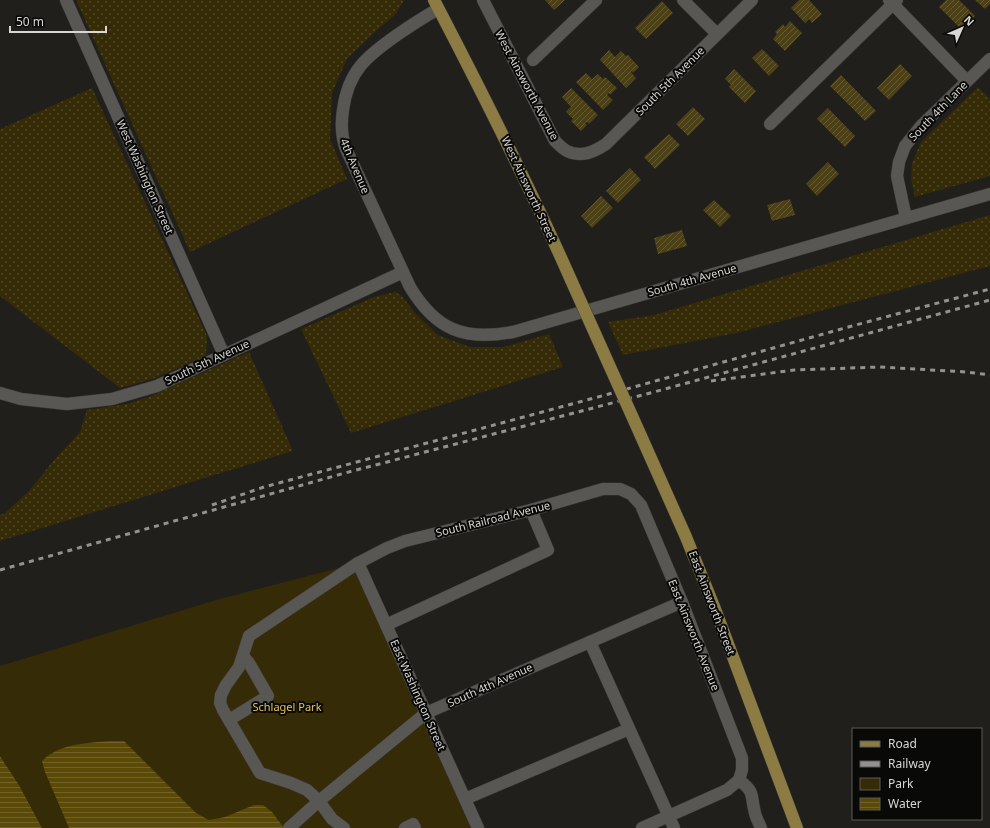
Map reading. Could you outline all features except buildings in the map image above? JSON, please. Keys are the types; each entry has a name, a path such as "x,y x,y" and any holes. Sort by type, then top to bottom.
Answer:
{"main road":[{"name":"West Ainsworth Street","path":"436,4 524,177 616,382"},
{"name":"East Ainsworth Street","path":"616,382 686,537 712,601 797,828"}],"street":[{"name":"West Washington Street","path":"66,0 224,355"},
{"name":"West Ainsworth Avenue","path":"483,0 555,141 567,151 584,155"},
{"path":"533,60 596,0"},
{"path":"683,0 717,34"},
{"name":"South 5th Avenue","path":"584,155 595,151 606,144 752,0"},
{"path":"770,124 892,1 967,81"},
{"name":"4th Avenue","path":"410,287 346,149 342,135 343,104 355,72 362,64 377,49 415,23 436,4"},
{"name":"South 4th Lane","path":"906,218 897,169 905,146 917,131 990,58"},
{"name":"South 4th Avenue","path":"410,287 427,312 440,322 455,330 471,335 498,335 513,332 990,194"},
{"name":"South 5th Avenue","path":"0,393 21,399 67,404 112,399 157,386 403,272"},
{"name":"South Railroad Avenue","path":"344,828 332,819 319,802 307,790 292,783 260,773 220,703 221,695 226,685 239,667 249,636 358,563 404,541 531,510 603,489 620,489 631,494"},
{"name":"East Ainsworth Avenue","path":"631,494 641,505 682,602 742,758 742,770 739,780"},
{"path":"386,625 548,550 531,510"},
{"name":"East Washington Street","path":"358,563 478,828"},
{"name":"South 4th Avenue","path":"289,828 426,713 682,602"},
{"path":"590,642 674,828"},
{"path":"229,720 268,696 249,663 242,656"},
{"path":"465,799 629,729"},
{"path":"642,828 727,790 739,780 749,787 752,794 755,813 761,828"},
{"path":"405,828 413,824 415,828"}],"green space":[{"path":"76,0 403,0 403,2 395,15 347,59 332,93 330,139 347,179 190,252"},
{"path":"978,87 990,99 990,176 915,197 911,180 912,163 921,142"},
{"path":"92,88 207,336 206,356 152,379 120,388 0,296 0,129"},
{"path":"990,215 990,266 736,333 623,355 608,322 654,315"},
{"path":"395,292 401,295 416,314 438,335 470,347 504,347 549,334 563,367 351,433 301,329 374,297"},
{"path":"249,352 293,451 0,541 0,515 5,513 29,491 55,459 80,432 87,410 127,404 151,396"},
{"name":"Schlagel Park","path":"358,563 478,828 42,828 19,785 0,756 0,666 216,600"}],"water":[{"path":"124,741 196,813 209,820 225,817 254,805 263,805 272,812 284,828 69,828 45,772 42,761 49,755 66,747 84,743"},
{"path":"0,756 19,785 42,828 0,828"}],"railway":[{"path":"212,505 264,487 990,289"},
{"path":"0,570 345,473 654,392 990,300"},
{"path":"711,381 794,370 880,367 967,372 990,375"}]}
